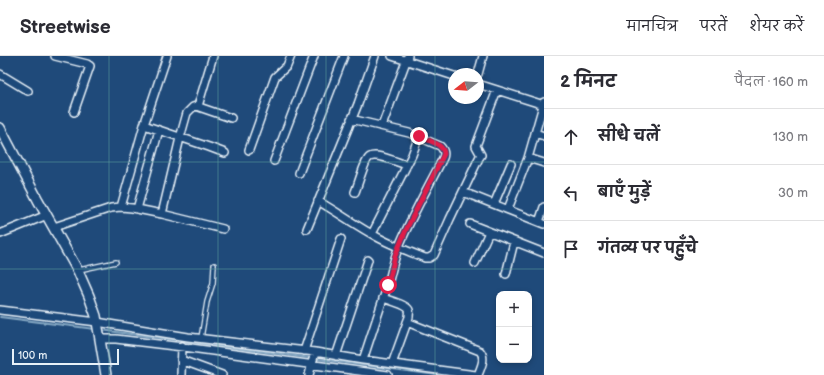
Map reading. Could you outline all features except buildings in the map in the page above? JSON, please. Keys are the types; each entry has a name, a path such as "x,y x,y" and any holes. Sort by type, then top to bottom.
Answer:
{"street":[{"path":"55,56 90,66 74,112"},
{"path":"121,207 144,125 167,56"},
{"path":"198,106 213,56"},
{"path":"248,150 275,77 287,66 291,56"},
{"path":"274,161 314,56"},
{"path":"299,173 344,56"},
{"path":"307,228 375,56"},
{"path":"392,56 408,59 448,74"},
{"path":"480,68 484,56"},
{"path":"382,126 408,59"},
{"path":"0,74 28,90"},
{"path":"484,86 544,104 528,158 508,209"},
{"path":"318,201 372,234 398,247 425,258 429,258 434,255 481,155 476,146 497,90"},
{"path":"162,214 187,113 193,107 198,106 231,118"},
{"path":"351,119 419,136 440,146 444,152 398,247 363,360"},
{"path":"144,125 225,153"},
{"path":"0,128 78,271 89,296 96,316 106,375"},
{"path":"137,209 159,130"},
{"path":"535,133 544,136"},
{"path":"372,234 412,155 419,136"},
{"path":"355,192 367,161 371,156 381,157 407,165"},
{"path":"528,158 544,163"},
{"path":"494,204 510,164"},
{"path":"463,192 541,223 544,206"},
{"path":"54,227 111,208 121,207 162,214 223,229"},
{"path":"0,234 47,215"},
{"path":"470,224 544,253"},
{"path":"475,263 489,232"},
{"path":"304,351 341,239"},
{"path":"506,274 514,242"},
{"path":"336,356 368,260"},
{"path":"383,298 403,305 410,311 392,364"},
{"path":"0,310 98,332 201,338 304,351 313,358 336,356 456,374 477,375 483,359 480,351 407,322"},
{"path":"98,332 105,339 313,358 388,375"},
{"path":"181,375 182,346"},
{"path":"309,375 313,358"},
{"path":"181,360 222,375"}],"lane":[{"path":"78,271 116,262"},
{"path":"201,338 207,302 213,284 214,265"}],"waterway":[{"path":"0,317 95,329"},
{"path":"101,330 437,375"}],"route":[{"path":"388,285 395,256 406,230 444,154 443,149 440,146 419,136"}]}
